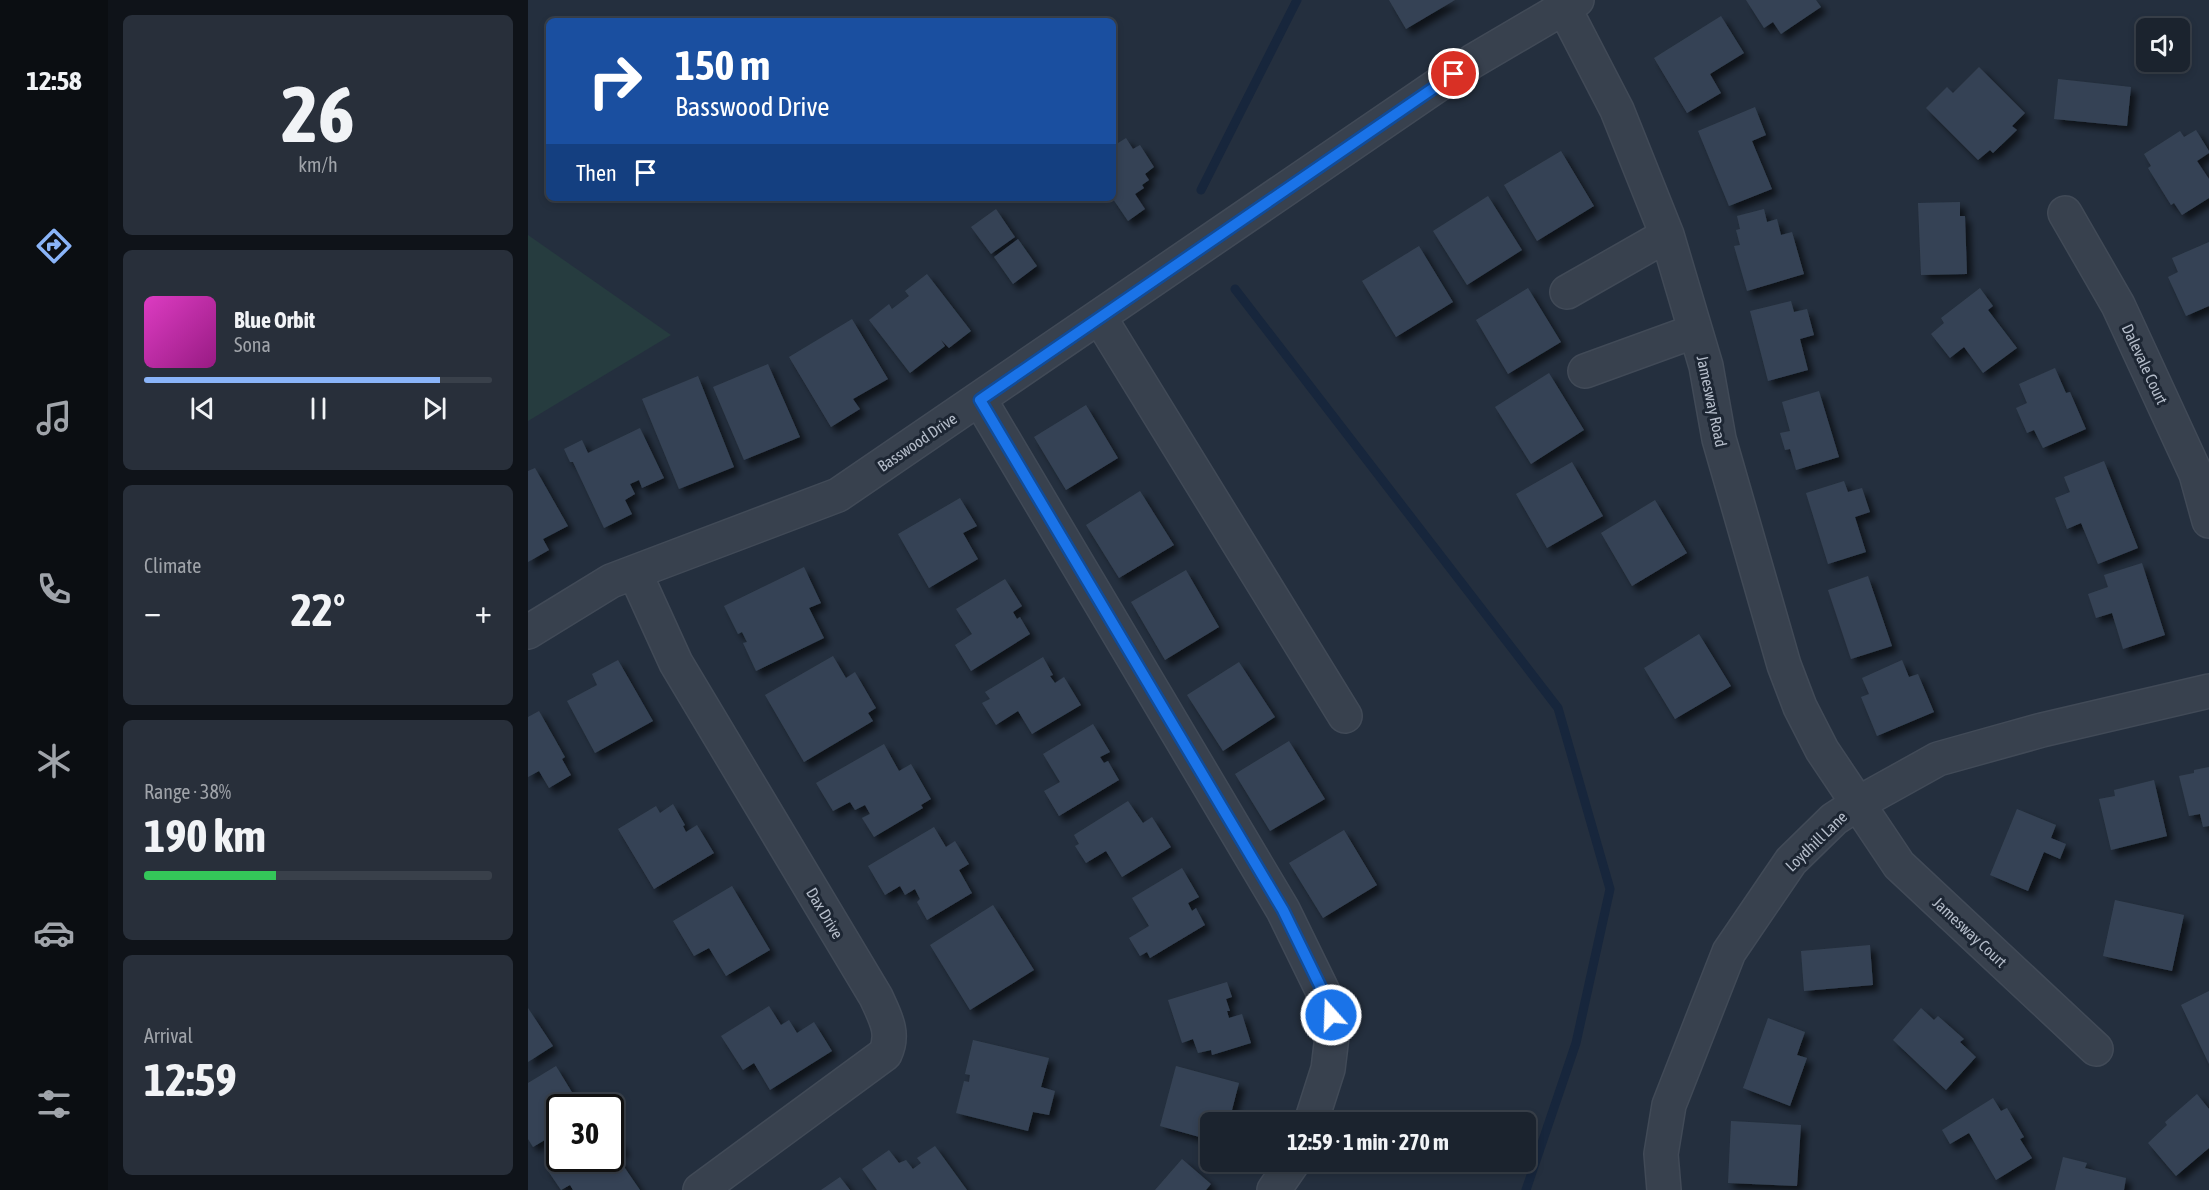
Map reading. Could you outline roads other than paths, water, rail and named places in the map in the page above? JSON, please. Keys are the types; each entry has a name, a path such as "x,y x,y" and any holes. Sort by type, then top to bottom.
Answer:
{"street":[{"name":"Jamesway Road","path":"1567,2 1617,111 1666,235 1706,366 1719,439 1784,665 1800,707 1822,750 1857,804"},
{"name":"Basswood Drive","path":"528,632 611,581 838,495 1473,61 1567,2"},
{"name":"Dalevale Court","path":"2065,213 2118,305 2196,474 2209,521"},
{"path":"1567,292 1666,235"},
{"path":"1100,318 1345,716"},
{"path":"1585,371 1695,331"},
{"path":"980,400 1283,910 1328,1002 1334,1028 1329,1059 1314,1112"},
{"name":"Dax Drive","path":"635,573 676,663 876,997 890,1027 891,1043 885,1054 700,1190"},
{"name":"Loydhill Lane","path":"1664,1190 1661,1154 1669,1105 1729,952 1791,861 1834,819 1938,759 2042,730 2209,691"},
{"name":"Jamesway Court","path":"1857,804 1899,865 2096,1049"},
{"path":"1274,1190 1286,1172"}],"waterway":[{"path":"1201,190 1297,0"},
{"path":"1235,289 1558,708 1610,889 1576,1043 1526,1190"}]}
